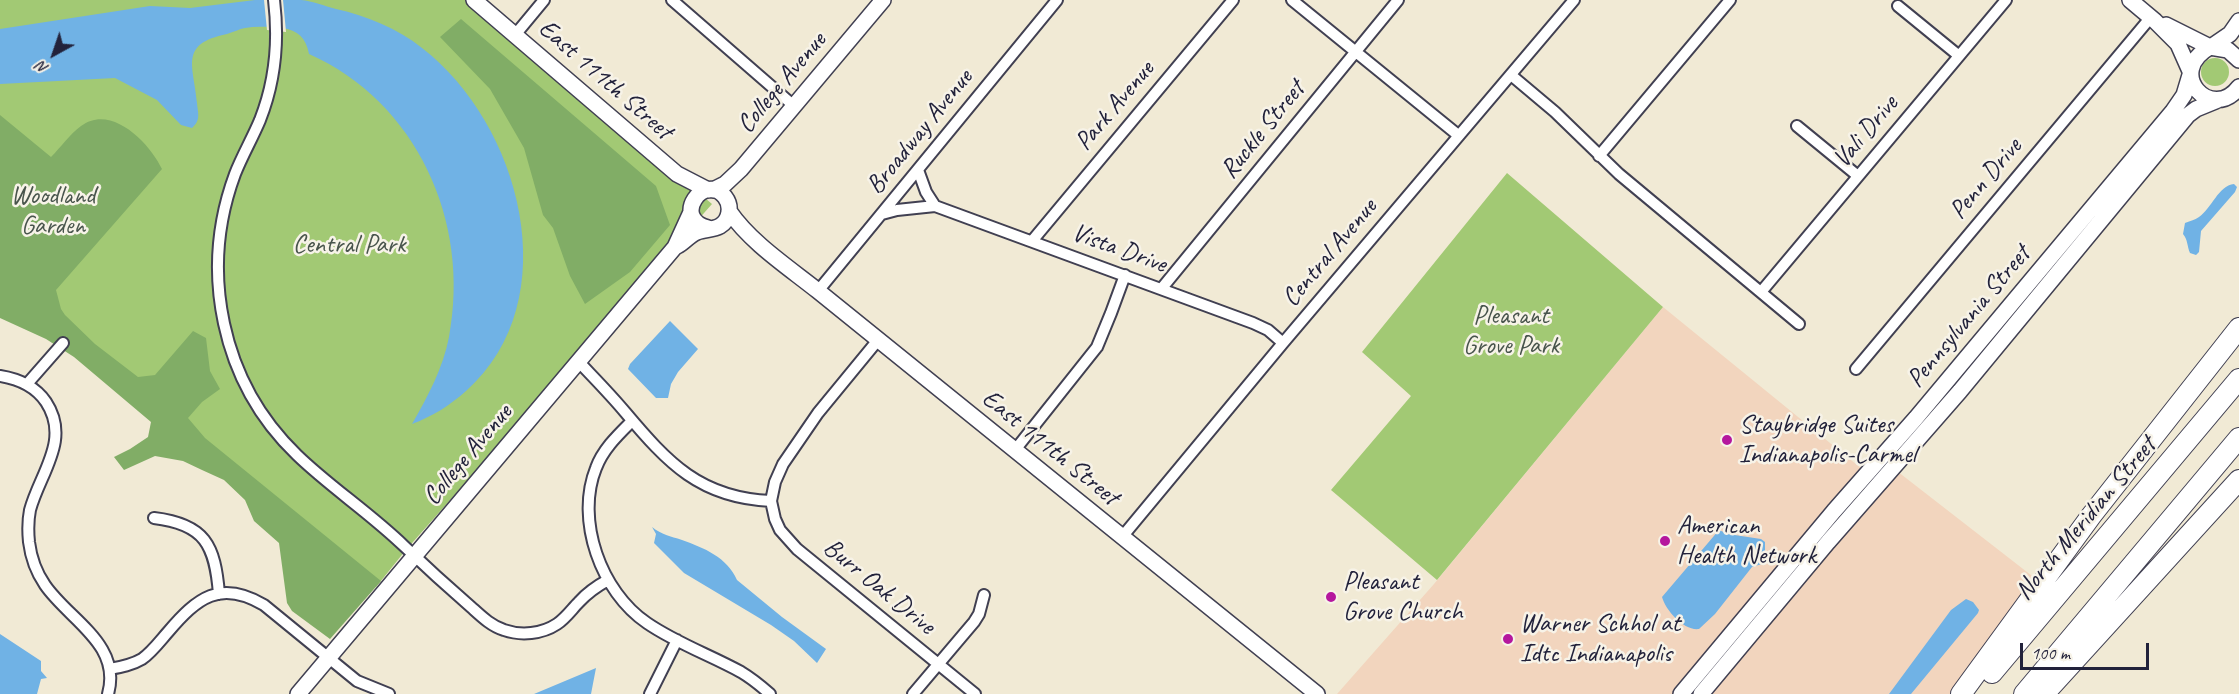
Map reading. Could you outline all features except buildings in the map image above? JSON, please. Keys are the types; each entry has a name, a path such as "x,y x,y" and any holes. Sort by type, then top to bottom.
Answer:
{"highway":[{"path":"1961,694 2091,516 2239,328"},
{"name":"North Meridian Street","path":"1975,694 2239,379"},
{"path":"2024,694 2239,438"},
{"path":"2044,694 2239,480"}],"main road":[{"name":"East 111th Street","path":"474,0 677,174 711,190"},
{"name":"College Avenue","path":"711,190 725,183 741,169 884,0"},
{"path":"2130,0 2178,44 2194,87 2200,94 2209,99 2239,105"},
{"path":"2153,19 2211,47 2228,50 2239,60"},
{"path":"2211,47 2230,34 2239,21"},
{"name":"Pennsylvania Street","path":"1681,694 1834,511 1935,396 2173,111 2184,96 2196,58 2211,47"},
{"name":"Pennsylvania Street","path":"1701,694 1828,542 1960,391 2188,115 2196,109 2232,95 2239,87"},
{"name":"College Avenue","path":"729,208 733,188 741,169"},
{"name":"East 111th Street","path":"677,174 689,194 691,208"},
{"path":"711,190 723,195 729,208 725,222 711,228 697,223 691,208 697,195 711,190"},
{"name":"College Avenue","path":"675,247 691,208"},
{"name":"East 111th Street","path":"729,208 739,224 754,239 1317,694"},
{"name":"East 111th Street","path":"711,228 754,239"},
{"name":"College Avenue","path":"298,694 675,247 691,235 711,228"}],"street":[{"path":"274,0 275,55 265,106 234,178 221,228 218,258 218,290 226,335 235,362 251,396 283,440 303,461 402,543 433,575 489,622 504,630 520,633 542,631 556,625 593,588 608,580"},
{"path":"515,35 544,0"},
{"path":"672,0 794,106"},
{"name":"Broadway Avenue","path":"818,291 1058,0"},
{"name":"Park Avenue","path":"1032,241 1233,0"},
{"path":"1292,0 1458,135"},
{"name":"Ruckle Street","path":"1162,288 1398,0"},
{"name":"Central Avenue","path":"1122,537 1458,135 1574,0"},
{"path":"1599,156 1731,0"},
{"name":"Vali Drive","path":"1761,292 2006,0"},
{"path":"1898,6 1958,56"},
{"name":"Penn Drive","path":"1856,369 2153,19"},
{"path":"1511,75 1555,112 1599,156 1799,324"},
{"path":"1797,126 1858,176"},
{"path":"918,170 922,184 935,206"},
{"name":"Vista Drive","path":"882,214 935,206 1260,325 1283,343"},
{"path":"1015,450 1092,354 1108,321 1125,274"},
{"path":"578,361 666,459 690,478 717,491 747,499 771,501 775,482 783,464 837,388 878,340"},
{"path":"27,384 63,343"},
{"path":"0,376 27,384 50,409 56,430 53,456 30,512 29,542 34,564 52,594 103,649 110,669 108,694"},
{"path":"633,421 619,434 601,457 590,488 588,501 590,523 600,563 608,580 626,605 638,616 677,640 741,672 770,694"},
{"name":"Burr Oak Drive","path":"771,501 775,519 788,540 975,694"},
{"path":"154,518 181,522 204,540 214,556 219,594"},
{"path":"110,669 126,666 141,659 197,602 219,594 246,596 264,605 357,681 389,694"},
{"path":"913,694 974,622 979,614 984,595"},
{"path":"650,694 677,640"}],"shaded area":[{"path":"1663,307 1862,469 1875,454 2036,579 1952,694 1337,694 1434,584"}],"green space":[{"name":"Central Park","path":"0,0 471,0 712,204 405,551 376,587 0,270"},
{"path":"461,19 656,186 670,225 630,272 585,304 570,276 553,228 543,215 524,148 490,89 440,37"},
{"path":"2215,58 2225,62 2229,72 2225,82 2215,86 2205,82 2201,72 2205,62"},
{"name":"Woodland Garden","path":"0,115 51,157 81,126 93,120 105,119 128,129 139,138 156,159 162,169 56,290 61,309 95,344 138,377 155,375 193,331 206,338 210,371 220,389 202,402 188,418 205,438 381,581 330,639 292,611 287,603 279,543 254,521 245,500 224,480 183,461 155,456 124,470 114,457 148,437 151,422 74,357 46,339 0,318"},
{"name":"Pleasant Grove Park","path":"1507,173 1663,307 1437,580 1331,490 1411,396 1362,352"}],"water":[{"path":"255,0 314,2 370,19 412,41 456,81 485,120 506,165 519,214 523,262 516,310 498,353 466,391 427,418 412,424 439,371 449,337 454,294 452,251 443,210 428,170 407,134 380,102 347,75 309,54 306,43 297,33 272,27 243,28 201,44 195,50 192,58 198,117 192,128 181,125 157,100 115,78 0,84 0,29 150,6 190,8"},
{"path":"2234,184 2237,187 2235,192 2201,231 2199,252 2196,255 2190,253 2183,234 2185,223 2199,217 2219,193"},
{"path":"670,321 698,349 678,372 671,384 668,398 656,398 628,369"},
{"path":"652,527 663,534 706,550 721,559 737,580 826,649 817,663 794,641 771,625 684,573 654,543 656,534"},
{"path":"1719,530 1728,534 1761,539 1765,542 1765,563 1752,567 1715,614 1699,629 1693,629 1676,619 1662,597"},
{"path":"1966,599 1973,602 1979,610 1978,613 1911,694 1889,694 1951,610"},
{"path":"0,634 41,661 41,671 47,678 41,679 37,694 0,694"},
{"path":"596,668 591,694 534,694"}],"pier":[{"path":"264,0 283,0 286,32 267,30"}],"place":[{"name":"Staybridge Suites Indianapolis-Carmel","path":"1727,440"},
{"name":"American Health Network","path":"1665,541"},
{"name":"Pleasant Grove Church","path":"1331,597"},
{"name":"Warner Schhol at Idtc Indianapolis","path":"1508,639"}]}
